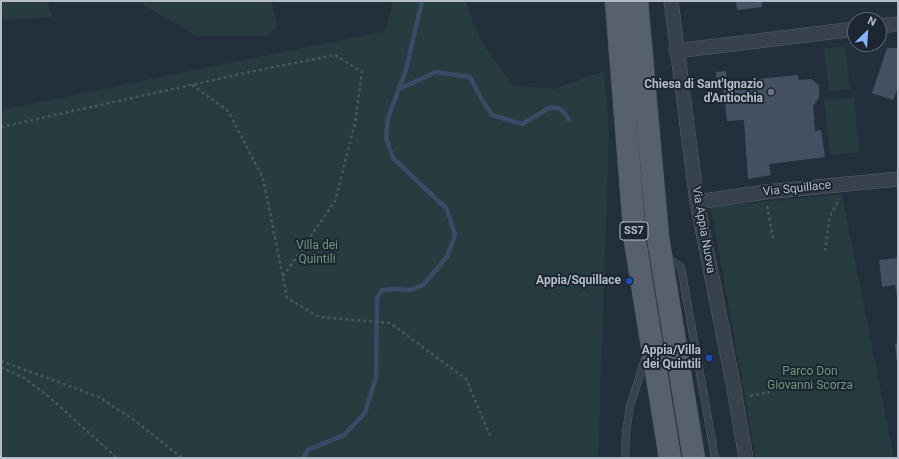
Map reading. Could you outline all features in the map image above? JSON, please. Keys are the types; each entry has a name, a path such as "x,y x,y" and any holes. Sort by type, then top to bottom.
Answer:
{"main road":[{"name":"SS7","path":"616,1 630,189 638,261 650,345 670,458"},
{"name":"SS7","path":"637,1 652,180 660,253 694,458"}],"street":[{"name":"Via Appia Nuova","path":"671,1 676,51 697,202 736,399 746,458"},
{"path":"887,25 898,24"},
{"path":"676,51 847,30"},
{"name":"Via Squillace","path":"697,202 765,192 898,179"}],"lane":[{"path":"660,253 681,267 715,458"},
{"path":"625,458 626,432 630,406 650,345"}],"path":[{"path":"1,127 335,55 362,72 355,123 335,201 282,278"},
{"path":"192,85 228,111 263,178 287,298 318,316 390,323 466,379 491,438"},
{"path":"826,251 830,216 839,198 857,183"},
{"path":"765,192 773,238"},
{"path":"1,361 99,397 134,420 182,458"},
{"path":"1,368 24,378 48,396 117,458"},
{"path":"736,399 770,392"}],"green space":[{"path":"1,1 47,1 52,17 1,20"},
{"path":"142,1 272,1 277,27 267,36 197,36 145,6"},
{"name":"Villa dei Quintili","path":"393,1 466,1 471,19 484,45 513,86 554,89 604,71 609,133 598,458 1,458 1,110 385,31"},
{"path":"845,47 850,89 829,91 824,48"},
{"path":"854,98 859,152 830,155 824,100"},
{"name":"Parco Don Giovanni Scorza","path":"842,194 894,458 756,458 711,207"}],"building":[{"path":"736,1 762,1 762,7 737,10"},
{"path":"887,48 898,48 898,87 893,100 872,93 886,52 887,52"},
{"path":"726,71 727,82 798,75 799,80 811,79 819,85 819,98 813,106 815,131 821,130 825,157 769,164 771,175 748,179 744,120 727,121 723,86 717,85 716,72"},
{"path":"898,258 897,296 895,285 882,287 879,260"},
{"path":"898,343 898,363 897,363 895,344"}],"waterway":[{"path":"303,458 308,450 344,435 365,413 376,377 377,298 382,290 410,290 423,285 447,257 455,235 447,209 393,158 386,138 388,118 406,70 422,1"},
{"path":"399,89 436,72 470,77 492,115 522,124 549,108 558,108 564,112 569,120"}],"place":[{"name":"Chiesa di Sant'Ignazio d'Antiochia","path":"771,92"},
{"name":"Appia/Squillace","path":"629,281"},
{"name":"Appia/Villa dei Quintili","path":"709,358"}]}
